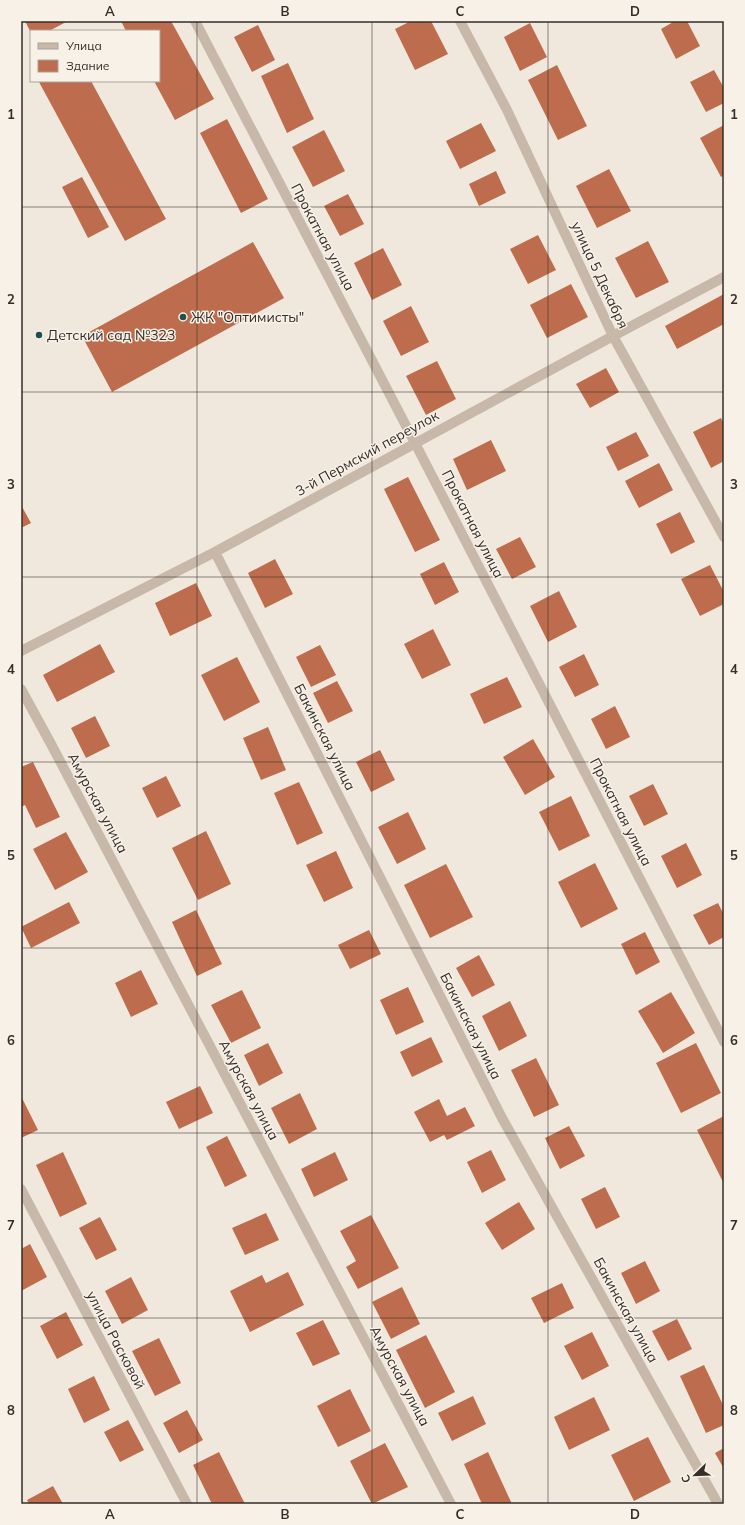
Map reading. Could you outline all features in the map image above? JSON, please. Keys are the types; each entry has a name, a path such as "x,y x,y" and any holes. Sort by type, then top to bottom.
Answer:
{"street":[{"name":"Прокатная улица","path":"194,21 415,443 724,1042"},
{"name":"улица 5 Декабря","path":"460,21 507,110 613,336 724,537"},
{"name":"3-й Пермский переулок","path":"21,651 215,552 724,277"},
{"name":"Бакинская улица","path":"215,552 502,1118 718,1504"},
{"name":"Амурская улица","path":"21,689 451,1504"},
{"name":"улица Расковой","path":"21,1189 187,1504"}],"building":[{"path":"25,21 68,21 51,30 30,31"},
{"path":"121,21 171,21 214,99 175,120 155,82 160,82 160,30 126,30"},
{"path":"411,21 431,21 448,54 415,70 395,29"},
{"path":"675,21 687,21 700,46 676,59 661,29"},
{"path":"530,23 547,57 520,71 504,37"},
{"path":"258,25 275,60 252,72 234,37"},
{"path":"288,63 314,119 287,133 261,76"},
{"path":"557,65 587,126 558,140 528,80"},
{"path":"714,70 724,88 724,103 706,112 690,82"},
{"path":"39,82 92,82 166,219 125,241"},
{"path":"227,119 268,199 241,213 200,133"},
{"path":"481,123 496,151 460,169 446,141"},
{"path":"724,125 724,175 721,177 700,138"},
{"path":"324,130 345,171 313,187 292,147"},
{"path":"609,169 631,211 597,228 576,186"},
{"path":"496,171 506,193 479,206 469,184"},
{"path":"82,177 109,227 88,238 62,187"},
{"path":"348,194 364,224 340,236 324,206"},
{"path":"538,235 556,270 528,284 510,249"},
{"path":"648,241 669,282 636,298 615,258"},
{"name":"ЖК \"Оптимисты\"","path":"253,242 284,298 112,392 82,336"},
{"path":"383,248 402,285 372,300 354,263"},
{"path":"571,284 588,317 547,338 530,305"},
{"path":"724,294 724,324 677,349 665,326"},
{"path":"411,306 429,342 401,356 383,321"},
{"path":"437,361 456,399 426,415 406,376"},
{"path":"606,368 619,392 590,408 576,384"},
{"path":"721,418 724,424 724,461 711,468 693,432"},
{"path":"636,432 649,456 618,471 606,447"},
{"path":"491,440 506,471 467,490 453,459"},
{"path":"659,463 673,490 639,508 625,481"},
{"path":"408,477 440,540 415,552 384,489"},
{"path":"21,505 31,523 21,528"},
{"path":"680,512 695,542 671,554 656,524"},
{"path":"520,537 536,567 512,579 496,549"},
{"path":"275,559 293,594 265,608 248,573"},
{"path":"444,562 459,592 435,605 420,574"},
{"path":"710,565 724,592 724,604 700,616 681,579"},
{"path":"196,583 212,616 170,636 155,603"},
{"path":"559,591 577,627 548,642 530,606"},
{"path":"433,629 451,665 422,679 404,644"},
{"path":"100,644 115,672 57,702 43,675"},
{"path":"320,645 336,675 311,687 296,657"},
{"path":"584,654 599,685 575,697 559,667"},
{"path":"237,657 260,702 224,721 201,675"},
{"path":"507,677 522,707 484,724 470,694"},
{"path":"337,681 353,711 328,723 313,693"},
{"path":"615,706 630,737 606,749 591,719"},
{"path":"95,716 110,746 86,758 71,728"},
{"path":"268,727 286,770 261,780 243,738"},
{"path":"533,739 555,777 525,795 503,757"},
{"path":"380,750 395,780 371,792 356,762"},
{"path":"33,762 60,817 36,828 25,805 21,807 21,767"},
{"path":"166,776 181,806 157,818 142,788"},
{"path":"299,782 323,833 297,845 274,793"},
{"path":"653,784 668,814 644,826 629,796"},
{"path":"571,796 590,836 559,851 539,812"},
{"path":"408,812 426,849 397,864 378,827"},
{"path":"206,831 231,884 198,900 172,848"},
{"path":"66,832 88,872 55,890 33,849"},
{"path":"686,843 702,875 677,888 661,856"},
{"path":"336,851 353,888 324,902 306,865"},
{"path":"595,863 618,909 581,928 558,882"},
{"path":"446,864 473,917 430,938 404,885"},
{"path":"69,902 80,923 31,948 21,927"},
{"path":"718,903 724,915 724,937 709,945 693,915"},
{"path":"196,910 222,964 197,976 172,922"},
{"path":"369,930 381,954 350,969 338,945"},
{"path":"645,932 660,962 636,975 621,944"},
{"path":"479,955 495,985 472,997 456,968"},
{"path":"141,970 158,1004 131,1017 115,983"},
{"path":"408,987 424,1022 396,1035 380,1000"},
{"path":"242,990 261,1028 231,1043 211,1005"},
{"path":"671,992 695,1033 663,1053 638,1011"},
{"path":"510,1001 527,1036 499,1051 482,1016"},
{"path":"431,1037 443,1062 412,1077 400,1052"},
{"path":"268,1043 283,1073 259,1086 244,1055"},
{"path":"696,1043 721,1093 681,1113 656,1063"},
{"path":"536,1058 559,1105 534,1117 511,1070"},
{"path":"200,1086 213,1113 179,1129 166,1102"},
{"path":"300,1093 317,1129 289,1144 271,1108"},
{"path":"21,1096 38,1130 21,1138"},
{"path":"439,1099 447,1116 465,1107 475,1126 447,1140 444,1135 430,1142 414,1112"},
{"path":"724,1116 724,1181 723,1182 697,1130"},
{"path":"569,1126 585,1156 560,1169 545,1138"},
{"path":"227,1136 247,1176 225,1187 206,1147"},
{"path":"491,1150 506,1180 482,1193 467,1162"},
{"path":"63,1152 87,1204 60,1217 36,1165"},
{"path":"335,1152 348,1180 314,1197 301,1169"},
{"path":"605,1187 620,1217 596,1229 581,1199"},
{"path":"519,1202 535,1229 502,1250 485,1223"},
{"path":"266,1213 279,1240 245,1255 232,1228"},
{"path":"371,1215 399,1268 358,1289 346,1267 356,1261 340,1231"},
{"path":"100,1217 117,1250 96,1260 79,1228"},
{"path":"30,1244 47,1277 21,1291 21,1249"},
{"path":"645,1261 660,1291 636,1304 621,1273"},
{"path":"288,1272 304,1305 250,1332 230,1291 262,1275 266,1283"},
{"path":"131,1277 148,1310 122,1324 105,1291"},
{"path":"562,1283 574,1308 544,1323 531,1298"},
{"path":"402,1287 420,1324 391,1339 372,1302"},
{"path":"66,1312 83,1345 57,1359 40,1326"},
{"path":"677,1319 692,1349 668,1361 652,1331"},
{"path":"323,1320 340,1354 313,1366 296,1333"},
{"path":"592,1332 609,1366 582,1380 564,1346"},
{"path":"426,1335 455,1392 425,1408 396,1350"},
{"path":"159,1338 181,1383 155,1396 132,1351"},
{"path":"704,1365 724,1407 724,1425 706,1433 680,1376"},
{"path":"94,1376 110,1410 84,1423 68,1389"},
{"path":"350,1389 371,1431 338,1447 317,1406"},
{"path":"473,1396 486,1424 452,1441 438,1413"},
{"path":"594,1397 610,1430 569,1450 554,1417"},
{"path":"187,1410 203,1440 179,1453 163,1423"},
{"path":"128,1420 144,1450 120,1462 104,1432"},
{"path":"648,1437 671,1482 634,1501 611,1455"},
{"path":"385,1443 408,1487 372,1504 350,1461"},
{"path":"724,1448 724,1469 715,1453"},
{"path":"219,1452 245,1504 212,1504 193,1465"},
{"path":"488,1452 512,1504 482,1504 464,1464"},
{"path":"53,1486 63,1504 29,1504 27,1500"}],"place":[{"name":"ЖК \"Оптимисты\"","path":"183,317"},
{"name":"Детский сад №323","path":"39,335"}]}
